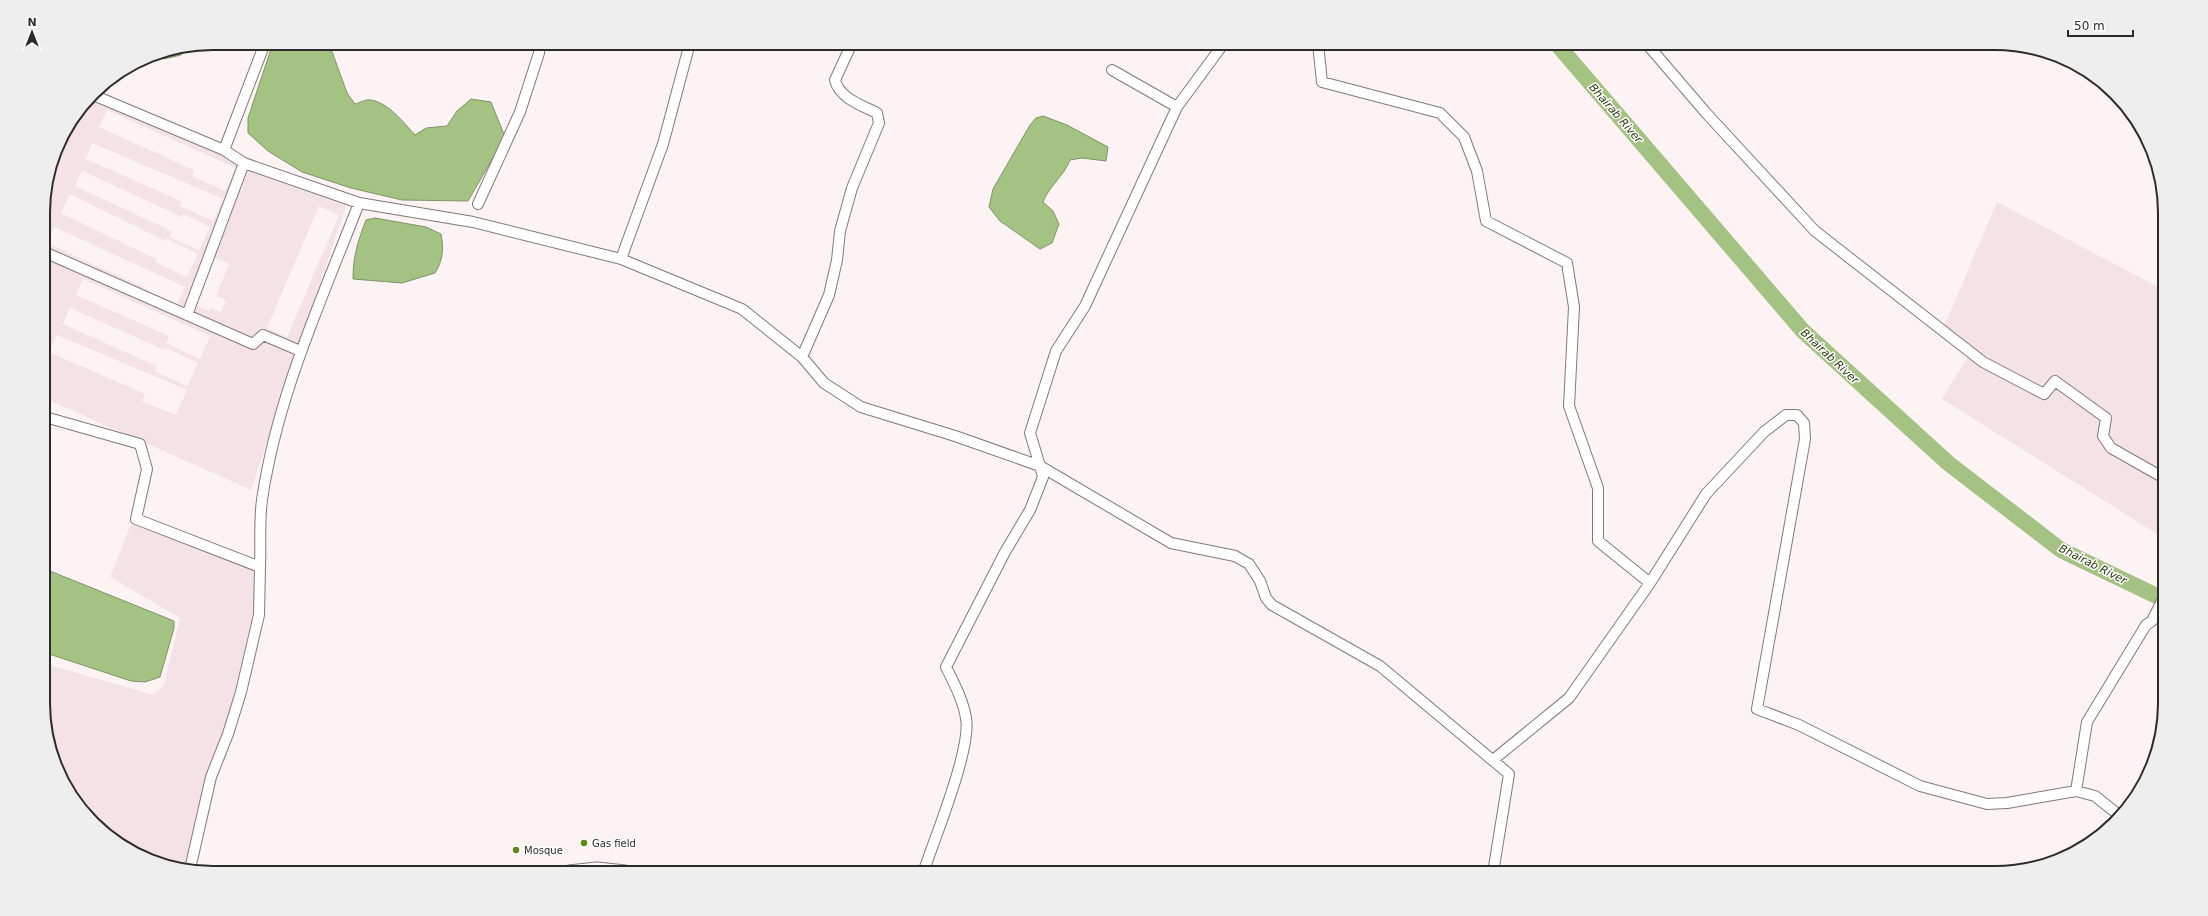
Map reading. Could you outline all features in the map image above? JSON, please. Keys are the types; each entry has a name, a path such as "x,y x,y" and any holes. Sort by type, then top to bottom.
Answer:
{"street":[{"path":"224,150 262,50"},
{"path":"478,204 520,112 539,50"},
{"path":"621,259 664,144 688,50"},
{"path":"802,357 829,295 837,260 840,231 852,188 879,123 877,113 849,98 837,87 835,80 849,50"},
{"path":"925,866 964,748 966,719 960,697 946,667 1005,552 1030,510 1043,477 1030,433 1056,351 1085,306 1177,106 1219,50"},
{"path":"1319,50 1322,82 1440,113 1464,137 1476,171 1486,221 1567,263 1574,307 1569,406 1598,488 1598,541 1650,583"},
{"path":"1652,50 1708,114 1815,231 1983,362 2044,394 2055,382 2106,418 2103,436 2111,448 2158,475"},
{"path":"1112,70 1177,106"},
{"path":"99,97 224,150 244,163 360,203 473,222 621,259 742,309 802,357 824,383 861,407 955,436 1040,466 1170,543 1235,556 1248,564 1260,581 1266,598 1272,605 1380,666 1509,774 1494,866"},
{"path":"187,315 244,163"},
{"path":"191,865 211,777 228,734 241,692 258,623 262,501 276,432 302,348 360,203"},
{"path":"50,255 253,344 263,335 298,350"},
{"path":"1493,760 1569,698 1650,583 1706,494 1764,432 1786,415 1797,415 1804,423 1805,439 1757,709 1799,725 1920,786 1987,804 2007,803 2076,791 2095,796 2116,812"},
{"path":"50,420 140,444 147,469 136,519 260,567"},
{"path":"2076,791 2087,722 2146,625 2152,621 2158,609"}],"shaded area":[{"path":"271,50 331,50 347,93 355,104 368,100 383,104 401,119 415,135 426,128 447,126 457,111 471,99 491,102 505,137 468,201 402,200 351,188 302,172 268,151 248,133 248,118"},
{"path":"183,53 181,55 163,58"},
{"path":"95,101 346,206 251,490 50,401 50,352 145,394 142,401 176,415 187,390 57,335 50,350 50,244 143,287 141,292 175,308 185,287 54,227 50,236 51,192 62,151 72,132","holes":["107,110 236,168 225,191 192,176 194,170 99,127","92,143 223,199 213,221 180,206 181,201 86,159","82,171 182,217 183,214 210,227 199,250 170,237 172,231 75,186","70,194 165,241 167,239 198,254 187,277 155,262 156,259 61,213","319,206 339,215 287,337 267,328","213,257 229,264 216,296 226,300 221,312 211,308 209,311 192,304","83,279 210,336 200,359 166,343 169,336 76,295","70,308 164,350 166,348 198,363 187,386 155,371 157,366 63,324"]},
{"path":"1043,116 1067,125 1108,147 1106,161 1082,158 1070,160 1064,171 1049,191 1043,202 1053,211 1059,224 1052,243 1040,249 1000,221 989,207 993,189 1030,125 1036,118"},
{"path":"1997,202 2158,287 2158,535 1942,399 1970,353 1943,329"},
{"path":"375,218 426,227 441,234 442,254 440,264 435,273 402,283 353,279 355,256 363,228 366,220"},
{"path":"131,524 255,568 254,612 237,687 225,734 197,820 186,864 151,854 132,844 106,826 90,810 72,784 62,765 53,735 50,713 50,665 154,695 164,685 180,618 110,577"},
{"path":"50,571 174,621 174,628 160,677 145,682 131,681 50,654"}],"waterway":[{"name":"Bhairab River","path":"1562,50 1803,331 1948,463 2061,550 2158,597"}],"place":[{"name":"Gas field","path":"584,843"},
{"name":"Mosque","path":"516,850"}]}
